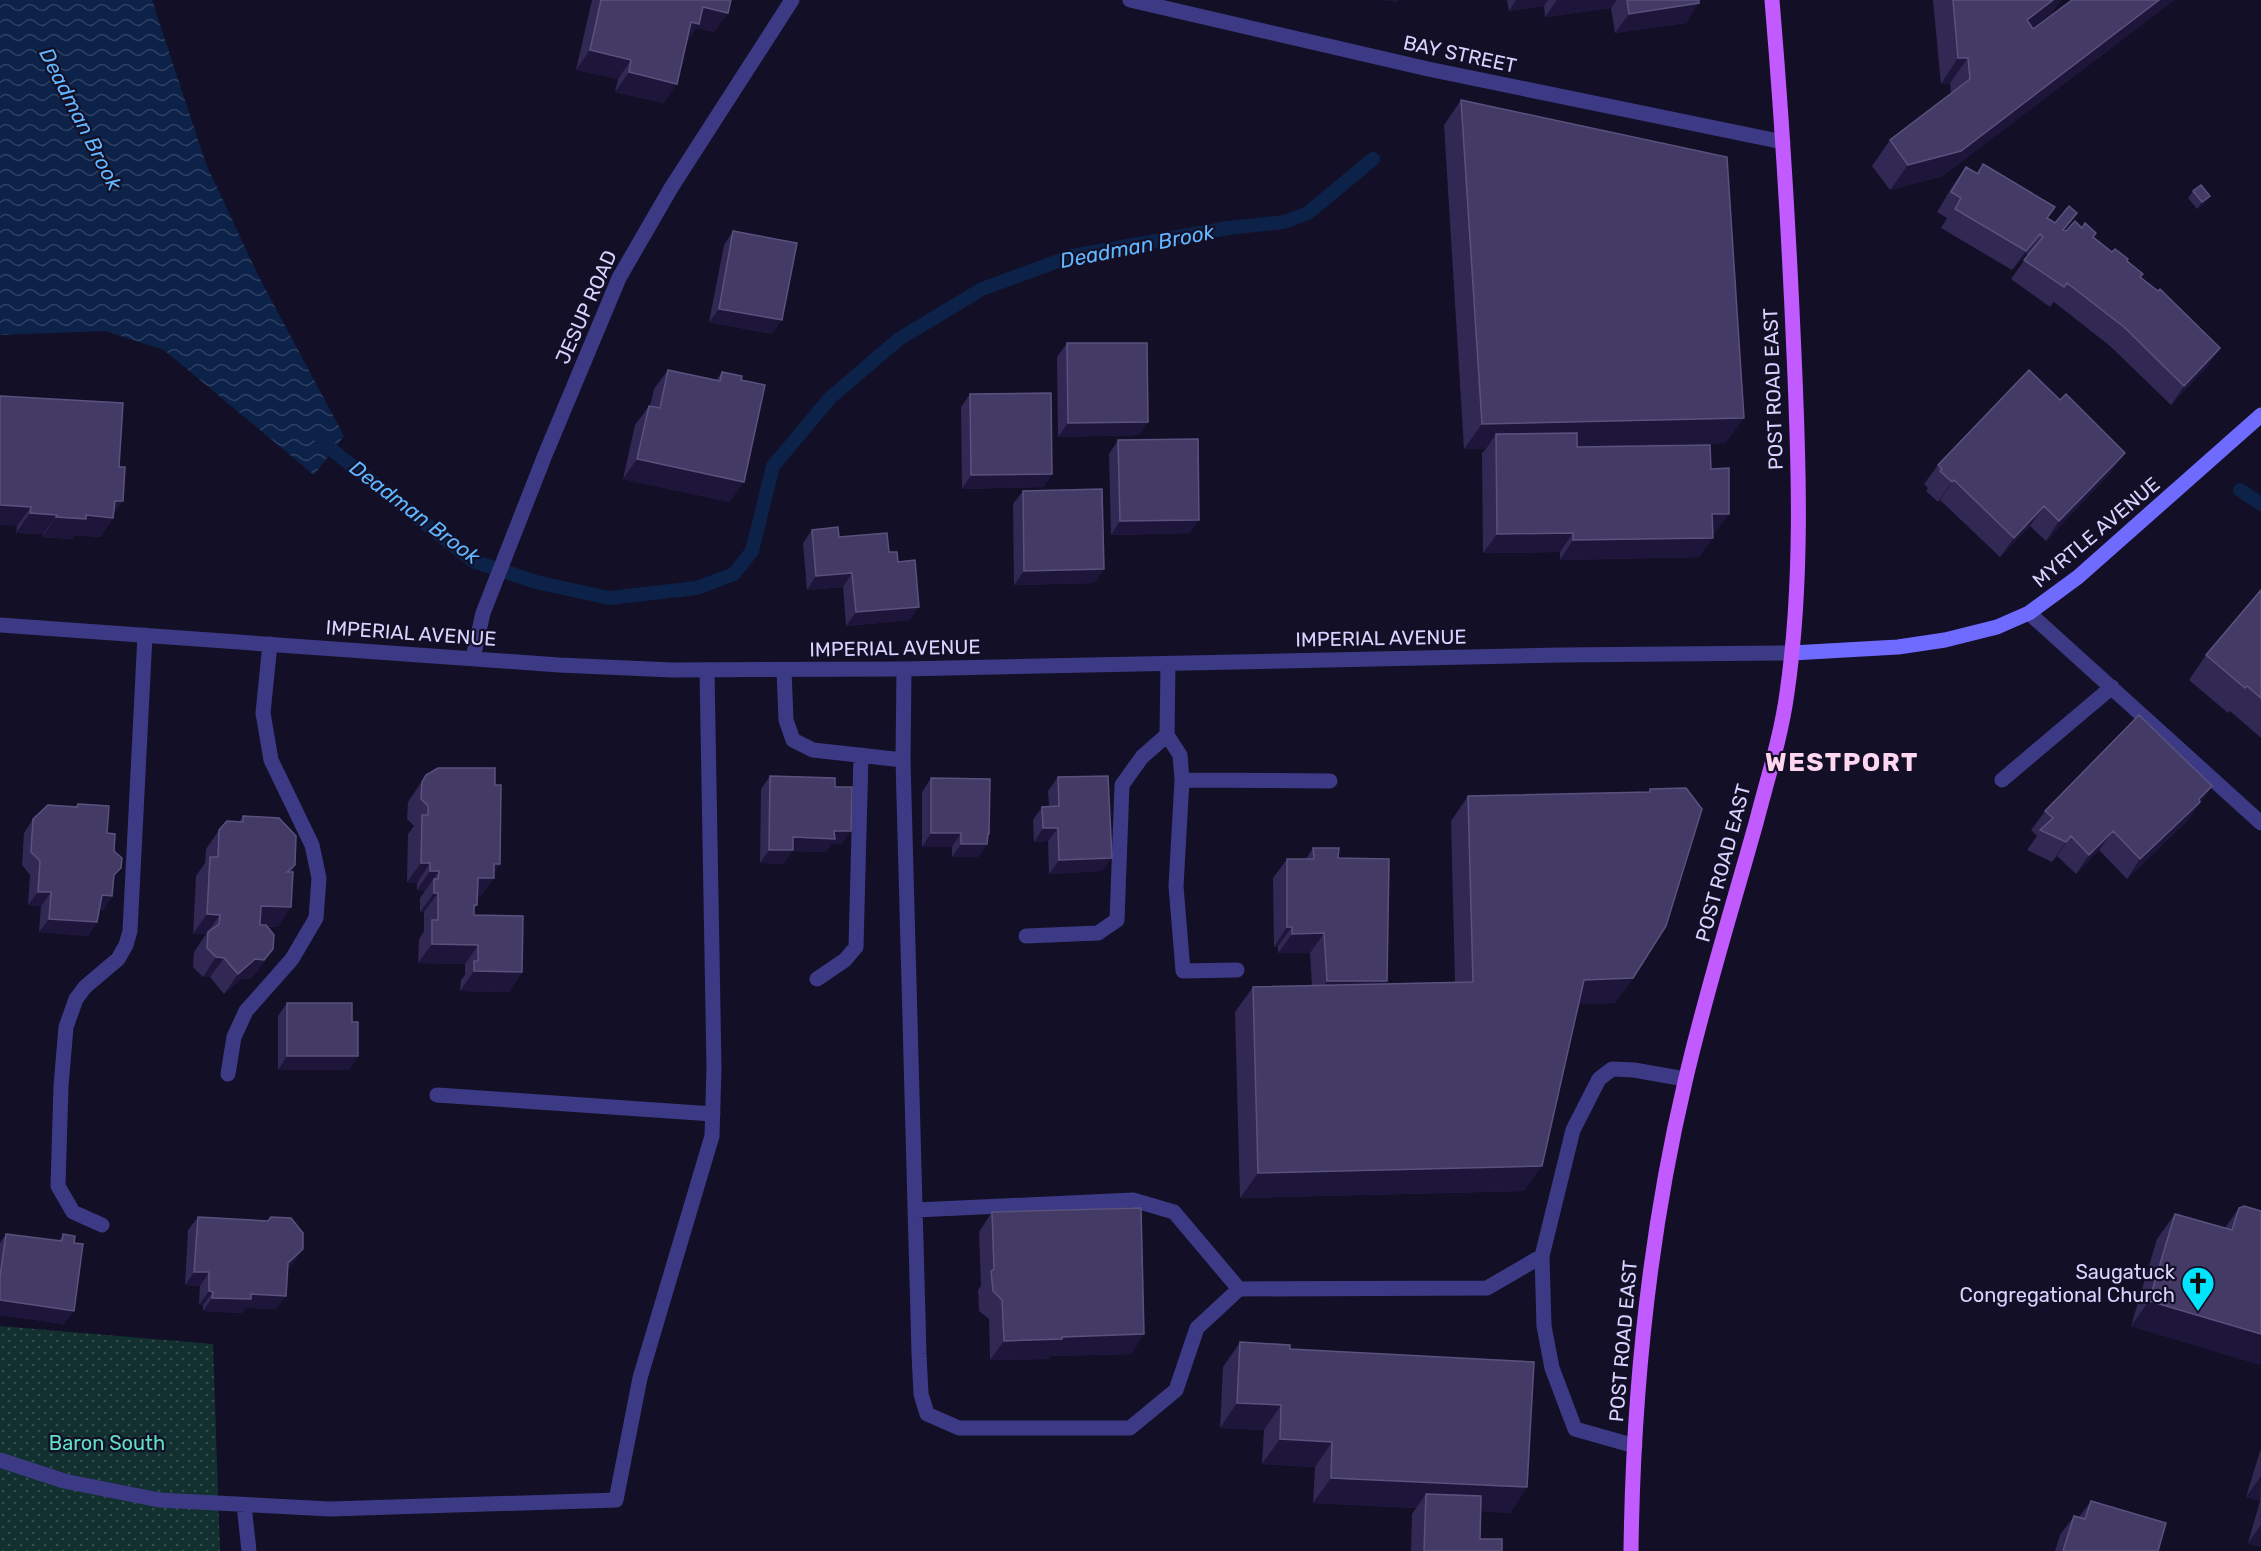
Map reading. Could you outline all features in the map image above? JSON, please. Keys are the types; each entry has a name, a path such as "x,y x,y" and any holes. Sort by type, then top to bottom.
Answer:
{"main road":[{"name":"POST ROAD EAST","path":"1631,1551 1635,1446 1653,1246 1685,1079 1778,742 1792,653 1797,564 1796,414 1783,142 1772,0"},
{"name":"MYRTLE AVENUE","path":"1792,653 1898,647 1945,640 1997,627 2029,612 2078,577 2261,415"}],"street":[{"name":"JESUP ROAD","path":"473,658 483,614 619,278 671,188 792,0"},
{"name":"BAY STREET","path":"1130,0 1147,2 1428,69 1783,142"},
{"path":"2029,612 2261,823"},
{"name":"IMPERIAL AVENUE","path":"0,625 570,666 707,670 904,669 1560,655 1792,653"},
{"path":"102,1225 73,1212 58,1186 61,1086 66,1027 76,999 85,987 118,959 126,945 130,931 145,635"},
{"path":"228,1074 234,1036 246,1011 292,959 316,918 319,878 312,845 270,760 263,713 270,644"},
{"path":"1168,664 1167,735 1180,755 1182,780 1176,885 1183,971 1237,970"},
{"path":"904,669 903,760 915,1210 921,1394 927,1414 959,1428 1130,1428 1176,1390 1197,1328 1239,1289 1487,1288 1542,1257"},
{"path":"0,1460 64,1481 159,1500 330,1509 616,1500 640,1378 712,1136 714,1068 707,670"},
{"path":"784,670 786,720 793,740 813,750 903,760"},
{"path":"2002,780 2112,687"},
{"path":"1026,936 1098,933 1117,920 1122,785 1142,757 1167,735"},
{"path":"817,979 845,960 855,947 861,755"},
{"path":"1182,780 1330,781"},
{"path":"1635,1446 1575,1429 1552,1368 1546,1336 1542,1257 1573,1130 1599,1079 1612,1069 1634,1070 1685,1079"},
{"path":"437,1095 713,1114"},
{"path":"915,1210 1133,1200 1174,1212 1239,1289"},
{"path":"244,1505 249,1551"}],"green space":[{"name":"Baron South","path":"0,1326 213,1344 220,1551 0,1551"}],"water":[{"path":"0,0 152,0 206,164 258,275 344,436 314,475 164,350 105,331 0,335"}],"building":[{"path":"601,0 731,0 728,13 703,7 699,24 691,22 677,84 629,72 631,60 590,50"},
{"path":"1627,0 1699,0 1699,3 1629,14"},
{"path":"1953,0 2053,0 2027,20 2033,29 2072,0 2159,0 1961,151 1908,165 1890,140 1970,79 1968,58 1958,58"},
{"path":"1461,100 1727,157 1744,418 1482,424"},
{"path":"1983,164 2055,207 2047,218 2055,223 2069,206 2077,213 2063,230 2066,231 2075,221 2082,228 2085,223 2096,233 2093,237 2112,252 2115,249 2128,259 2127,261 2143,274 2140,277 2158,291 2160,289 2220,348 2184,386 2124,327 2067,283 2064,287 2024,260 2043,237 2040,234 2026,251 1955,209 1961,198 1951,192 1966,167 1978,174"},
{"path":"2201,185 2210,196 2202,202 2193,191"},
{"path":"733,231 797,243 782,320 719,309"},
{"path":"1067,343 1147,343 1148,422 1068,423"},
{"path":"668,370 720,381 722,372 742,376 741,380 765,385 744,482 637,459 649,406 660,408"},
{"path":"2029,370 2060,400 2066,394 2125,453 2059,521 2044,506 2014,538 1954,480 1952,482 1940,471 1942,469 1938,465"},
{"path":"1051,393 1052,474 971,475 970,394"},
{"path":"0,396 123,403 119,467 125,467 123,501 115,501 113,518 86,515 86,519 56,517 57,515 30,513 31,507 0,505"},
{"path":"1577,433 1577,447 1710,445 1711,469 1729,468 1729,514 1712,514 1713,538 1573,540 1573,533 1497,534 1496,434"},
{"path":"1198,439 1199,520 1120,521 1118,440"},
{"path":"1102,489 1104,569 1024,571 1023,491"},
{"path":"838,527 839,537 887,533 889,552 897,552 898,562 915,560 919,607 856,612 852,573 816,576 812,530"},
{"path":"2261,590 2261,698 2247,686 2245,688 2206,655"},
{"path":"2139,715 2212,786 2199,799 2200,802 2140,859 2113,831 2089,855 2071,836 2066,842 2040,830 2053,818 2045,811"},
{"path":"438,768 495,768 495,785 501,785 500,864 494,864 494,878 478,878 477,905 474,905 474,915 523,916 522,972 474,971 474,961 478,961 478,945 432,944 432,920 438,920 438,893 434,893 434,879 438,879 439,871 430,871 430,863 421,863 422,815 428,815 428,806 421,799 422,782 426,775"},
{"path":"770,776 835,778 835,787 852,787 851,831 834,831 835,839 793,837 793,850 769,850"},
{"path":"1108,776 1112,858 1059,860 1058,828 1043,828 1042,807 1059,806 1058,777"},
{"path":"931,778 990,779 987,844 961,844 961,833 931,833"},
{"path":"1686,788 1702,809 1666,926 1633,978 1584,980 1542,1166 1258,1173 1253,987 1473,982 1468,796 1650,792 1650,789"},
{"path":"78,804 109,806 107,833 115,834 114,851 122,858 121,868 114,875 112,896 102,895 97,922 49,919 51,892 38,892 40,861 31,852 33,819 48,805 77,807"},
{"path":"243,816 279,818 296,836 295,865 287,872 293,872 291,907 261,906 260,925 266,925 274,935 273,949 264,960 255,959 238,974 224,958 216,957 207,948 208,932 219,924 220,915 207,914 210,857 218,857 219,830 227,821 243,822"},
{"path":"1313,848 1339,848 1338,858 1389,859 1387,981 1327,981 1324,933 1292,934 1292,927 1287,927 1287,859 1314,859"},
{"path":"287,1003 352,1003 352,1022 358,1022 358,1056 287,1056"},
{"name":"Saugatuck Congregational Church","path":"2244,1206 2261,1211 2261,1334 2149,1301 2175,1214 2232,1230 2239,1208"},
{"path":"1141,1208 1144,1334 1004,1341 1002,1300 993,1291 991,1271 994,1269 992,1212"},
{"path":"198,1217 268,1221 271,1217 291,1218 303,1233 303,1249 288,1263 286,1296 251,1294 251,1299 212,1298 213,1292 209,1291 209,1272 194,1272"},
{"path":"6,1234 62,1241 63,1234 75,1236 74,1243 83,1244 74,1311 0,1300 0,1276"},
{"path":"1240,1342 1290,1345 1290,1349 1534,1362 1527,1487 1331,1478 1332,1442 1280,1439 1281,1405 1237,1403"},
{"path":"1426,1494 1481,1496 1480,1539 1502,1539 1502,1551 1424,1551"},
{"path":"2091,1501 2166,1523 2158,1551 2063,1551 2074,1516 2085,1519"}],"waterway":[{"name":"Deadman Brook","path":"321,438 332,450 473,561 536,582 609,598 697,588 734,574 752,551 773,466 830,398 899,339 982,289 1072,256 1228,228 1284,222 1308,213 1373,159"},
{"name":"Deadman Brook","path":"2240,490 2261,504"}],"place":[{"name":"Saugatuck Congregational Church","path":"2198,1312"}],"district":[{"name":"WESTPORT","path":"1842,762"}]}
